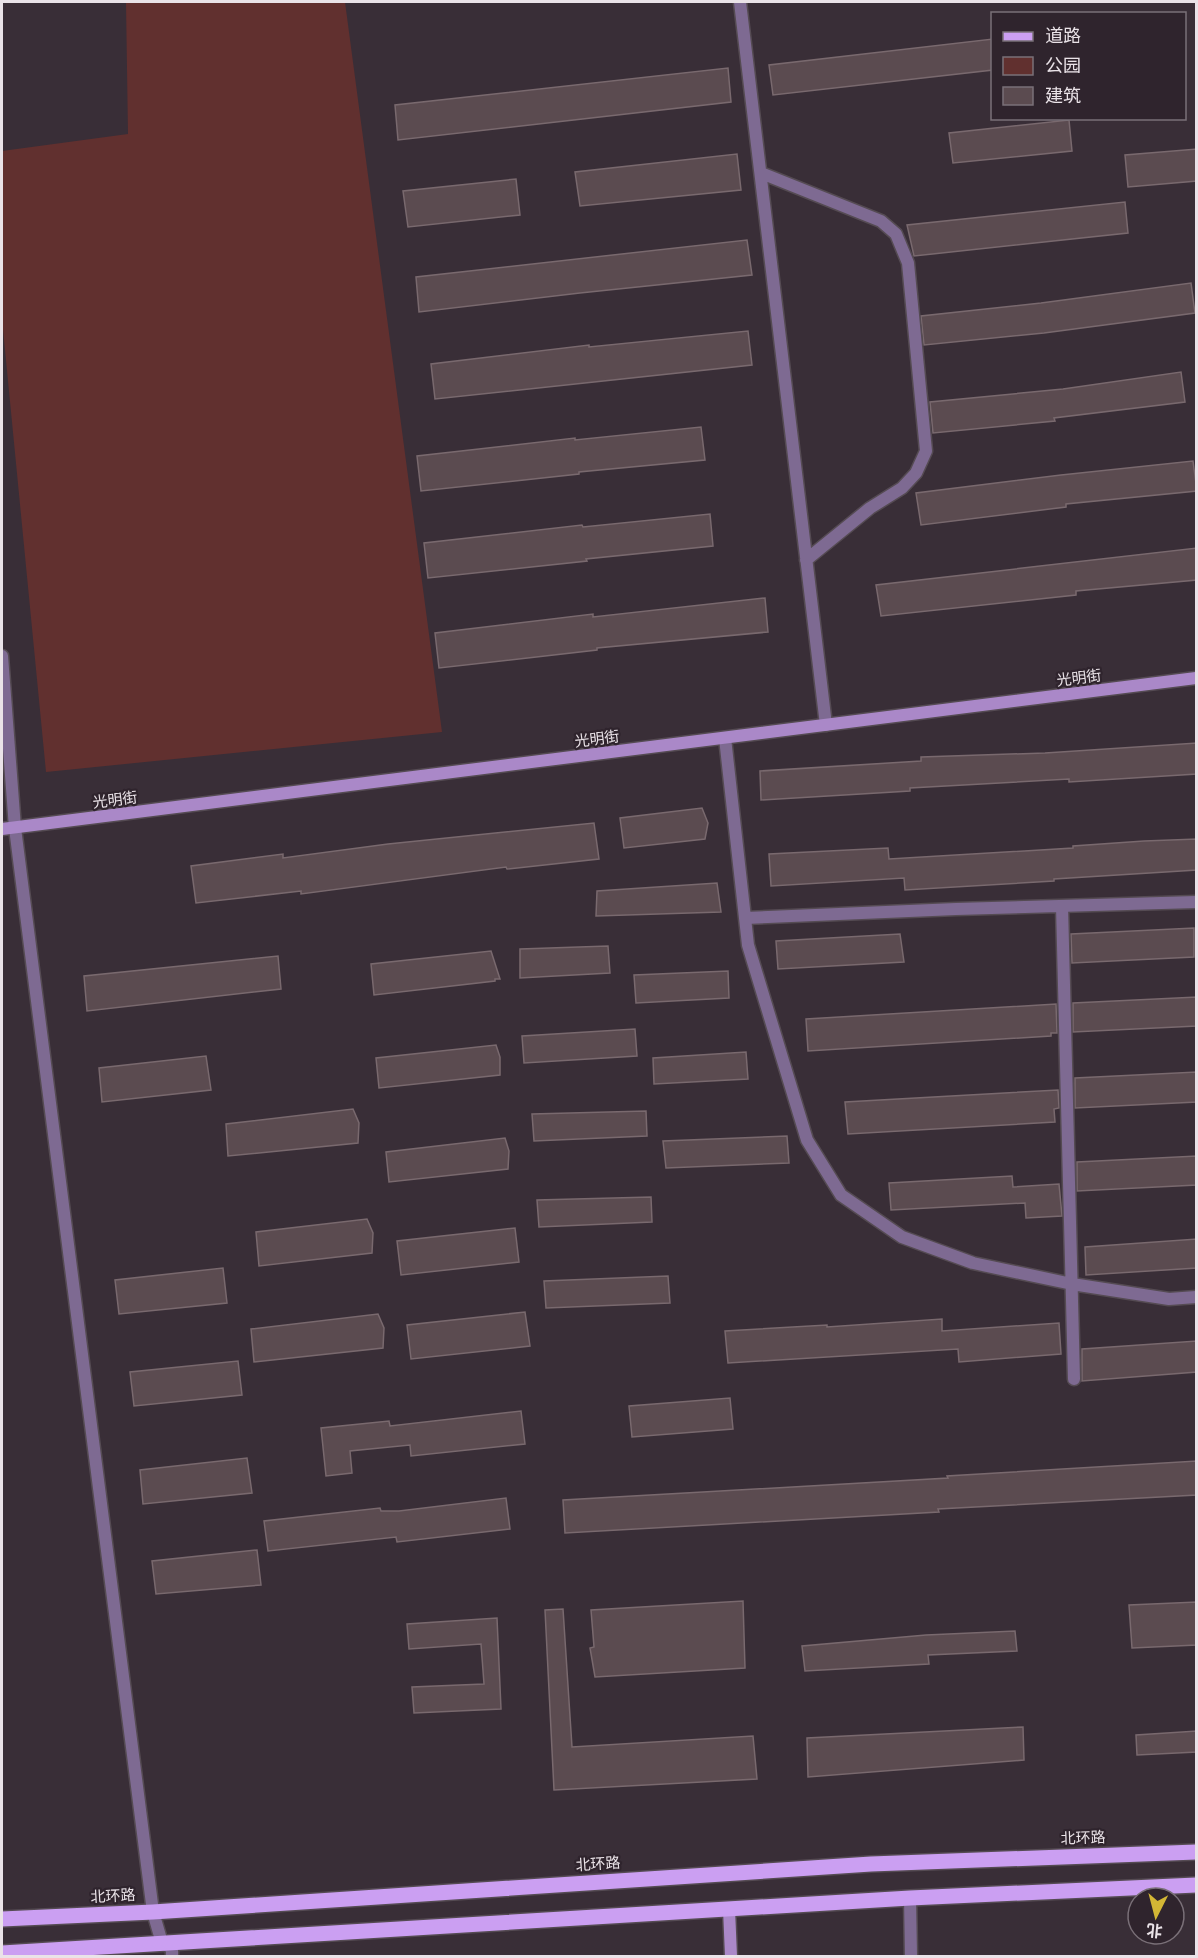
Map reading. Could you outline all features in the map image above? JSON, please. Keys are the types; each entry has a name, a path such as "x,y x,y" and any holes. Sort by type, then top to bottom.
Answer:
{"main road":[{"name":"北环路","path":"2,1919 153,1912 871,1864 1197,1852"},
{"path":"2,1953 910,1898 1197,1885"}],"street":[{"path":"740,2 826,725"},
{"path":"760,173 881,222 896,234 908,263 926,451 916,473 902,488 870,508 807,560"},
{"path":"2,656 15,828 153,1912 162,1942 172,1948 172,1956"},
{"name":"光明街","path":"2,829 1197,678"},
{"path":"725,738 748,945 807,1140 842,1195 902,1237 973,1263 1072,1284 1170,1299 1197,1297"},
{"path":"745,918 1197,902"},
{"path":"1062,906 1074,1379"},
{"path":"910,1898 911,1956"},
{"path":"729,1909 731,1956"}],"green space":[{"path":"126,2 345,2 442,732 46,772 2,319 2,151 128,134"}],"building":[{"path":"991,39 991,70 773,95 769,65"},
{"path":"728,68 731,102 398,140 395,105"},
{"path":"1069,120 1072,151 953,163 949,133"},
{"path":"1197,149 1197,181 1128,187 1125,155"},
{"path":"737,154 741,190 580,206 575,172"},
{"path":"516,179 520,215 408,227 403,191"},
{"path":"1125,202 1128,233 914,256 907,225"},
{"path":"747,240 752,275 419,312 416,277"},
{"path":"1191,283 1195,313 1044,333 924,345 921,316"},
{"path":"748,331 752,365 435,399 431,364 589,345 589,347"},
{"path":"1181,372 1185,402 1054,418 1055,421 933,433 930,402 1063,389"},
{"path":"701,427 705,460 421,491 417,456 575,438 575,440"},
{"path":"1193,461 1197,491 1066,504 1066,507 921,525 916,493"},
{"path":"710,514 713,546 428,578 424,543 582,525 583,527"},
{"path":"1197,548 1197,580 1076,591 1076,595 881,616 876,585"},
{"path":"765,598 768,632 597,648 597,650 439,668 435,633 593,614 593,617"},
{"path":"1197,743 1197,774 910,788 910,791 761,800 760,771 921,761 921,757 1045,753"},
{"path":"702,808 708,823 705,839 624,848 620,818"},
{"path":"594,823 599,859 507,869 506,867 301,894 301,891 196,903 191,866 283,854 283,858 388,844"},
{"path":"1197,839 1197,870 905,890 904,878 771,886 769,854 888,848 889,859"},
{"path":"717,883 721,912 596,916 597,891"},
{"path":"1194,928 1194,957 1072,963 1071,934"},
{"path":"900,934 904,962 778,969 776,941"},
{"path":"608,946 610,973 520,978 520,949"},
{"path":"491,951 500,979 495,979 495,981 374,995 371,964"},
{"path":"278,956 281,989 87,1011 84,976"},
{"path":"728,971 729,998 636,1003 634,975"},
{"path":"1197,997 1197,1026 1073,1032 1073,1003"},
{"path":"1056,1004 1057,1033 1051,1033 1051,1036 808,1051 806,1019"},
{"path":"635,1029 637,1056 524,1063 522,1036"},
{"path":"496,1045 500,1057 500,1075 379,1088 376,1058"},
{"path":"746,1052 748,1079 654,1084 653,1058"},
{"path":"206,1056 211,1090 102,1102 99,1068"},
{"path":"1197,1072 1197,1102 1075,1108 1075,1078"},
{"path":"1058,1090 1059,1108 1054,1109 1055,1122 848,1134 845,1102"},
{"path":"353,1109 359,1123 358,1143 228,1156 226,1124"},
{"path":"646,1111 647,1136 534,1141 532,1114"},
{"path":"787,1136 789,1163 666,1168 663,1141"},
{"path":"505,1138 509,1151 508,1169 389,1182 386,1152"},
{"path":"1197,1156 1197,1185 1077,1191 1077,1162"},
{"path":"1012,1176 1013,1187 1059,1184 1062,1216 1026,1218 1025,1203 891,1210 889,1183"},
{"path":"651,1197 652,1222 539,1227 537,1200"},
{"path":"367,1219 373,1233 372,1253 259,1266 256,1232"},
{"path":"515,1228 519,1262 401,1275 397,1241"},
{"path":"1197,1239 1197,1268 1086,1275 1085,1247"},
{"path":"223,1268 227,1303 119,1314 115,1280"},
{"path":"668,1276 670,1303 546,1308 544,1281"},
{"path":"525,1312 530,1346 411,1359 407,1325"},
{"path":"378,1314 384,1328 383,1348 254,1362 251,1329"},
{"path":"942,1319 942,1331 1059,1323 1061,1354 959,1362 958,1349 728,1363 725,1331"},
{"path":"1197,1341 1197,1372 1082,1381 1082,1349"},
{"path":"238,1361 242,1395 134,1406 130,1372"},
{"path":"730,1398 733,1429 632,1437 629,1406"},
{"path":"521,1411 525,1444 411,1456 410,1445 350,1451 352,1473 326,1476 321,1428 389,1421 390,1426"},
{"path":"247,1458 252,1493 143,1504 140,1470"},
{"path":"1197,1461 1197,1495 565,1533 563,1500"},
{"path":"506,1498 510,1529 397,1542 396,1537 268,1551 264,1521 380,1508 381,1511 399,1511"},
{"path":"257,1550 261,1585 156,1594 152,1561"},
{"path":"743,1601 745,1668 595,1677 590,1648 594,1647 591,1610"},
{"path":"1197,1602 1197,1645 1132,1648 1129,1605"},
{"path":"563,1609 572,1747 753,1736 757,1779 554,1790 545,1610"},
{"path":"497,1618 501,1709 414,1713 412,1687 484,1684 481,1644 409,1649 407,1624"},
{"path":"1015,1631 1017,1651 928,1655 929,1664 805,1671 802,1646 926,1635"},
{"path":"1023,1727 1024,1760 808,1777 807,1738"},
{"path":"1197,1731 1197,1752 1137,1755 1136,1735"}]}
